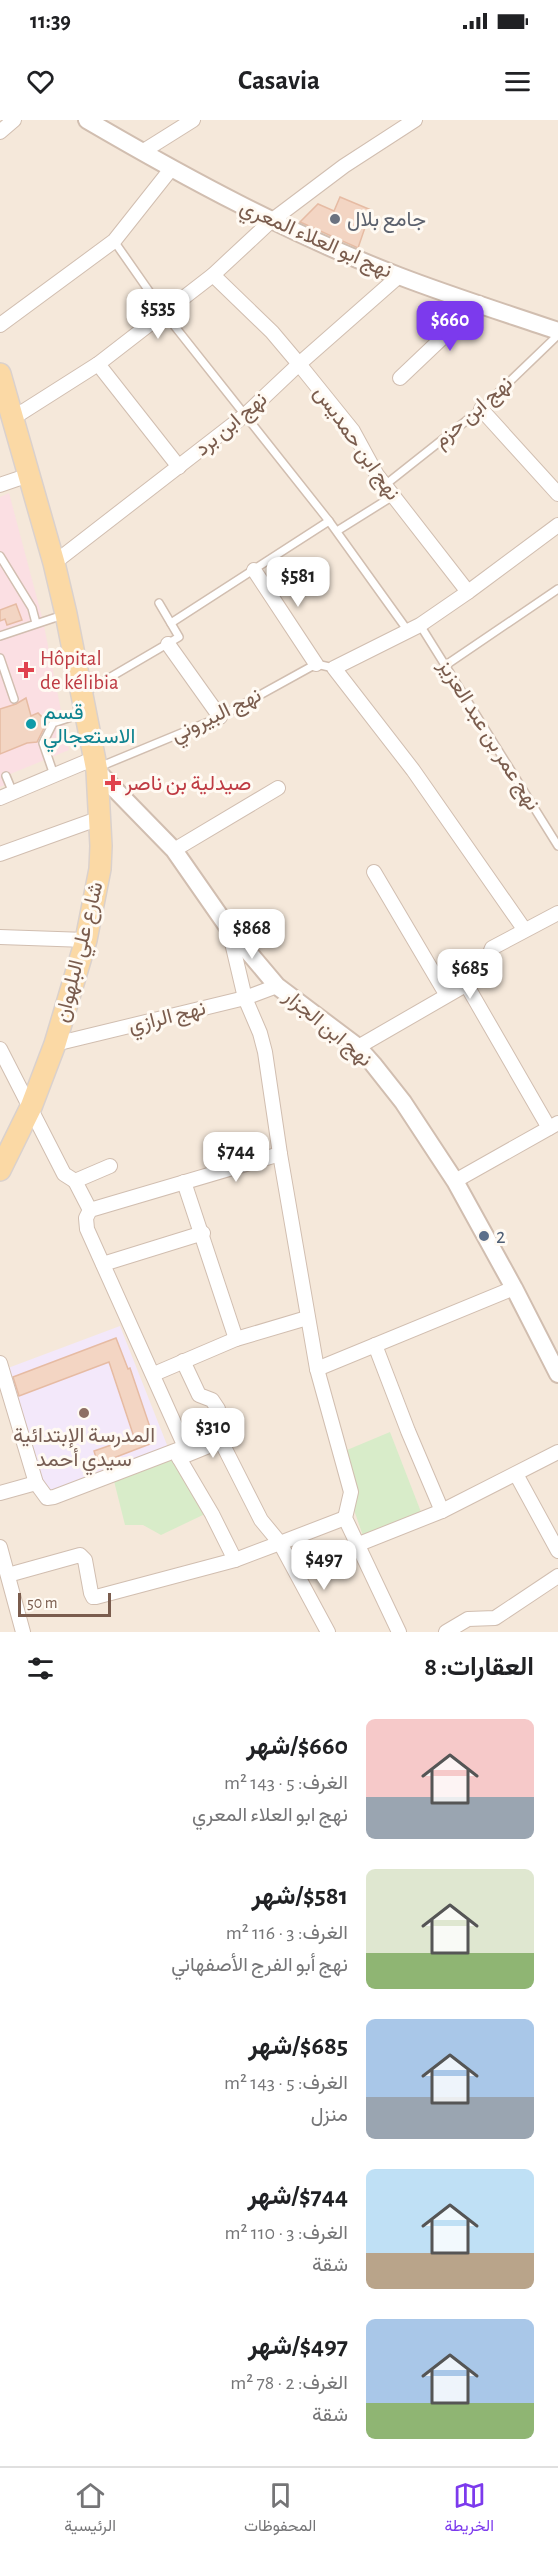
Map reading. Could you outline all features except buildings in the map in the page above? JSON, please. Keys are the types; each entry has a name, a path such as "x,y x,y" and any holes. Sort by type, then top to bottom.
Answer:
{"main road":[{"name":"شارع علي البلهوان","path":"0,1170 31,1107 56,1044 86,940 100,869 100,818 96,766 85,703 54,563 1,379"}],"street":[{"path":"0,132 14,120"},
{"name":"نهج ابو العلاء المعري","path":"87,120 171,169 271,221 399,276 558,333"},
{"path":"142,152 194,120"},
{"path":"13,418 98,364 213,275 271,221 344,166 415,120"},
{"path":"0,325 114,241 171,169"},
{"name":"نهج ابن حمديس","path":"213,275 272,332 299,363 353,431 370,464 468,592"},
{"name":"نهج ابن برد","path":"54,563 245,415 299,363 399,276"},
{"path":"399,378 479,303"},
{"path":"98,364 180,467"},
{"path":"482,409 558,494"},
{"path":"0,485 29,476"},
{"path":"524,929 413,770 334,668 414,628 468,592 558,525"},
{"path":"254,570 316,664"},
{"path":"168,644 220,717"},
{"path":"7,796 54,776 96,766"},
{"name":"نهج ابن الجزار","path":"96,766 174,850 229,928 278,986 358,1047 403,1102 454,1181 514,1288 552,1346 558,1374"},
{"path":"174,850 278,788"},
{"path":"0,854 100,818"},
{"path":"374,872 446,994"},
{"path":"358,1047 483,973 492,948 524,929 557,916"},
{"path":"229,928 245,998 260,1033 265,1052 307,1318 317,1369 351,1492 345,1518 399,1632"},
{"path":"0,937 86,940"},
{"path":"454,1181 554,1126 466,984"},
{"name":"نهج الرازي","path":"56,1044 245,998 278,986"},
{"path":"0,1049 56,1160 64,1174 75,1181 90,1210"},
{"path":"235,1560 182,1452 154,1374 86,1226 86,1218 90,1210 280,1154"},
{"path":"75,1181 110,1166"},
{"path":"184,1182 203,1233 236,1339"},
{"path":"103,1263 203,1233"},
{"path":"317,1369 514,1288"},
{"path":"154,1374 236,1339 307,1318"},
{"path":"375,1345 442,1511"},
{"path":"183,1361 199,1395 212,1400 218,1409 221,1441 261,1520 280,1542 328,1632"},
{"path":"0,1363 36,1483 43,1495 52,1498 182,1452 221,1441"},
{"path":"359,1544 442,1511 558,1452"},
{"path":"516,1474 558,1551"},
{"path":"0,1493 36,1483"},
{"path":"8,1575 80,1555 85,1560 93,1597 235,1560 345,1518"},
{"path":"0,1547 22,1632"},
{"path":"446,1632 468,1619 495,1618 558,1576"}],"lane":[{"name":"نهج عمر بن عبد العزيز","path":"114,241 165,314 414,628 446,665 558,846"},
{"name":"نهج ابن حزم","path":"337,531 389,490 482,409 558,333"},
{"path":"171,622 329,521"},
{"path":"0,556 32,608 36,623"},
{"path":"446,665 558,589"},
{"path":"54,776 43,743 53,723 179,637 159,603"},
{"path":"0,636 66,614"},
{"path":"0,658 14,699"},
{"path":"316,664 334,668"},
{"name":"نهج البيروني","path":"96,766 220,717 316,664"},
{"path":"6,776 7,796"}],"shaded area":[{"path":"0,120 558,120 558,1632 0,1632"},
{"name":"Hôpital de kélibia","path":"9,493 43,621 69,750 3,777 5,785 0,787 0,497"},
{"name":"المدرسة الإبتدائية سيدي أحمد","path":"120,1326 169,1450 46,1497 0,1371"}],"green space":[{"path":"390,1432 421,1512 363,1536 335,1455"},
{"path":"172,1460 205,1514 161,1535 143,1525 125,1525 114,1481"}],"place":[{"name":"جامع بلال","path":"335,219"},
{"name":"Hôpital de kélibia","path":"26,670"},
{"name":"قسم الاستعجالي","path":"31,724"},
{"name":"صيدلية بن ناصر","path":"113,783"},
{"name":"2","path":"484,1236"},
{"name":"المدرسة الإبتدائية سيدي أحمد","path":"84,1413"}]}
